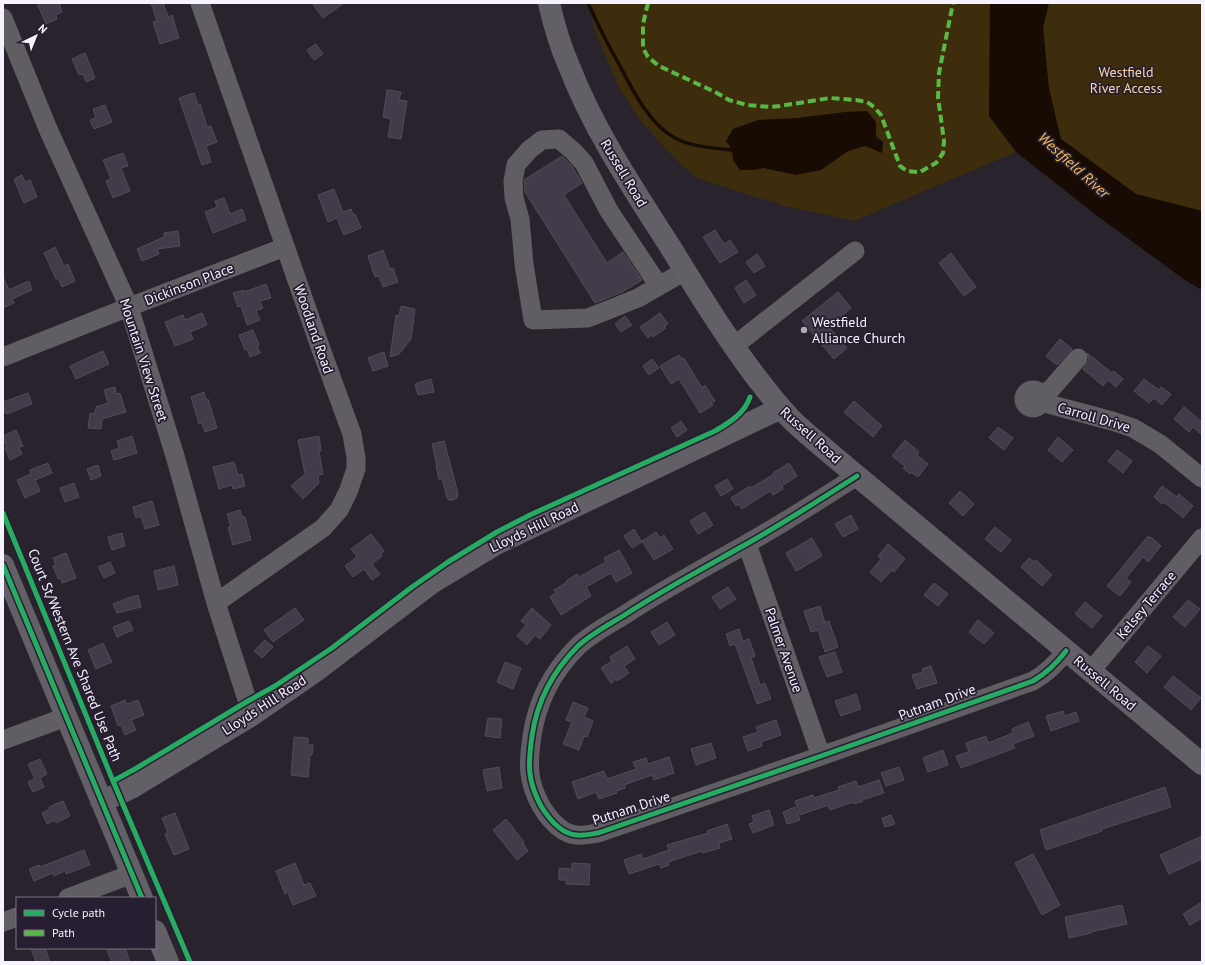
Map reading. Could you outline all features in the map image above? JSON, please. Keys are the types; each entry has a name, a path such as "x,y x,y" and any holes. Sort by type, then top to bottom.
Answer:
{"main road":[{"name":"Russell Road","path":"549,3 559,41 569,68 603,139 714,317 781,408 803,430 857,476 1202,764"},
{"name":"Lloyds Hill Road","path":"101,801 131,788 252,715 313,673 433,582 496,544 781,408"},
{"path":"3,564 142,897"},
{"path":"156,933 168,962"}],"street":[{"name":"Woodland Road","path":"200,3 352,434 356,458 356,470 348,492 339,510 323,528 216,603"},
{"name":"Mountain View Street","path":"3,18 48,129 129,307 175,456 216,603 252,715"},
{"path":"659,286 609,211 584,163 558,139 542,140 529,150 516,165 513,181 514,198 520,219 524,264 533,320 588,318 638,298 659,286 685,271"},
{"name":"Dickinson Place","path":"3,357 129,307 286,248"},
{"path":"734,346 855,251"},
{"name":"Carroll Drive","path":"1078,358 1041,399 1133,428 1160,444 1202,478"},
{"name":"Putnam Drive","path":"857,476 747,544 650,598 587,638 574,651 550,683 541,699 536,712 528,768 531,784 541,806 553,822 568,832 576,835 583,836 605,831 1033,681 1052,667 1066,651"},
{"name":"Kelsey Terrace","path":"1090,672 1202,538"},
{"name":"Palmer Avenue","path":"747,544 821,756"},
{"path":"3,740 66,716"},
{"path":"71,897 132,874"},
{"path":"3,922 16,917"}],"green space":[{"path":"590,3 990,3 989,116 1016,152 854,221 785,206 699,179 685,168 664,147 640,120 619,88 594,29"},
{"name":"Westfield River Access","path":"1049,3 1202,3 1202,211 1136,194 1061,139 1049,89 1043,28"}],"water":[{"name":"Westfield River","path":"990,3 1049,3 1043,28 1049,89 1061,139 1136,194 1202,211 1202,290 1185,280 1100,218 1016,152 989,116"},
{"path":"867,111 876,122 876,137 883,142 882,153 865,146 848,151 821,170 796,175 763,168 755,170 740,170 733,160 732,150 726,141 733,129 758,120 797,118"}],"building":[{"path":"37,3 59,3 62,12 56,15 57,19 46,24"},
{"path":"151,3 163,3 168,17 172,15 179,38 160,44 153,22 157,21"},
{"path":"312,3 344,3 323,18"},
{"path":"316,44 323,54 314,60 307,50"},
{"path":"85,53 95,78 86,82 83,74 79,75 72,59"},
{"path":"387,90 401,92 399,100 407,101 401,139 388,137 391,119 383,117"},
{"path":"194,93 198,105 200,104 207,127 211,126 217,142 206,146 211,162 202,165 179,98"},
{"path":"105,105 112,122 94,129 90,120 96,118 93,109"},
{"path":"123,153 128,166 121,168 130,191 113,198 106,181 111,179 103,160"},
{"path":"562,156 572,166 582,183 564,195 607,263 623,252 642,280 622,292 595,303 525,192 524,180"},
{"path":"22,175 25,182 30,180 37,197 24,203 14,179"},
{"path":"334,189 343,212 351,209 353,215 355,214 361,228 344,235 337,218 328,222 318,195"},
{"path":"224,198 230,214 242,209 246,220 213,233 205,212 217,207 215,201"},
{"path":"715,230 724,244 730,240 738,252 720,263 703,237"},
{"path":"178,231 180,246 157,249 159,254 142,261 137,249 164,237 164,233"},
{"path":"55,247 64,266 68,264 75,281 62,287 58,278 56,279 44,253"},
{"path":"383,250 390,269 393,268 398,282 383,287 379,276 375,277 368,256"},
{"path":"951,253 976,287 964,296 939,263"},
{"path":"757,254 765,266 754,273 746,262"},
{"path":"3,277 9,290 29,281 32,290 12,299 14,303 3,308"},
{"path":"746,280 756,295 744,303 735,288"},
{"path":"266,284 271,298 260,301 263,308 256,311 260,320 247,325 241,306 238,307 233,293 244,290 244,292"},
{"path":"838,292 851,308 829,327 847,348 834,359 802,321"},
{"path":"401,306 415,309 411,339 399,354 390,357 396,315 399,316"},
{"path":"202,313 207,325 190,332 193,339 175,346 165,322 183,315 185,320"},
{"path":"660,313 668,324 664,326 666,328 653,337 652,335 648,338 640,327"},
{"path":"625,316 632,325 621,332 615,324"},
{"path":"253,330 259,345 257,346 260,353 250,357 247,349 245,350 239,335"},
{"path":"1060,339 1072,349 1057,365 1046,356"},
{"path":"103,351 109,364 76,379 70,366"},
{"path":"384,352 388,366 373,371 368,358"},
{"path":"1087,353 1112,373 1114,371 1123,379 1116,387 1108,380 1103,386 1083,369 1089,360"},
{"path":"679,355 682,359 684,358 702,388 705,385 715,401 711,403 713,405 700,413 679,379 671,384 660,366"},
{"path":"652,359 659,368 649,375 643,366"},
{"path":"431,379 434,392 418,395 415,385"},
{"path":"1144,379 1159,390 1161,387 1171,394 1162,405 1154,398 1149,403 1134,391"},
{"path":"115,387 116,394 120,393 126,412 102,419 101,429 88,428 90,413 95,414 96,407 108,403 104,390"},
{"path":"204,392 206,400 208,399 217,428 205,432 202,423 199,424 191,397"},
{"path":"28,393 32,404 7,414 6,412 3,413 3,402"},
{"path":"854,401 882,426 873,437 844,412"},
{"path":"1184,407 1202,422 1202,435 1193,427 1189,432 1174,419"},
{"path":"681,421 687,430 677,437 671,428"},
{"path":"998,427 1013,438 1004,450 989,438"},
{"path":"16,430 23,446 19,447 22,454 10,460 5,448 7,447 3,436"},
{"path":"132,436 137,453 114,460 111,451 119,448 117,441"},
{"path":"319,436 321,451 319,451 323,474 318,475 319,483 303,499 291,486 305,474 298,440"},
{"path":"1058,437 1073,450 1062,462 1048,450"},
{"path":"905,440 919,452 917,455 928,464 918,477 911,472 910,474 903,468 905,466 892,456"},
{"path":"444,441 458,493 457,498 453,500 449,500 447,498 442,479 439,479 432,444"},
{"path":"1117,450 1132,461 1123,473 1108,461"},
{"path":"234,462 238,475 242,474 245,486 233,489 232,485 219,489 213,467"},
{"path":"48,463 52,473 35,480 40,491 25,498 17,480 31,474 30,470"},
{"path":"789,463 797,476 782,486 783,489 773,495 770,491 742,509 739,504 736,506 731,498 750,486 751,488"},
{"path":"98,465 101,476 91,480 87,469"},
{"path":"727,479 733,489 721,496 715,486"},
{"path":"74,483 79,497 65,502 60,488"},
{"path":"1162,486 1177,497 1179,494 1193,506 1183,518 1164,502 1162,504 1154,497"},
{"path":"960,491 974,504 963,516 949,503"},
{"path":"152,501 159,525 145,529 141,516 136,518 133,507"},
{"path":"240,510 242,517 245,517 251,540 233,545 228,527 231,527 227,514"},
{"path":"705,512 713,525 698,534 690,521"},
{"path":"851,515 858,529 843,537 835,524"},
{"path":"995,527 1011,540 1001,552 985,539"},
{"path":"634,529 642,542 632,548 624,536"},
{"path":"656,532 660,538 664,535 673,549 654,560 642,541"},
{"path":"122,533 125,546 112,550 108,537"},
{"path":"371,534 384,551 381,554 382,556 372,564 380,574 372,580 364,569 353,577 345,566 357,557 351,549"},
{"path":"1148,536 1161,546 1148,562 1143,557 1126,578 1131,582 1120,596 1107,586"},
{"path":"812,538 822,556 796,571 786,553"},
{"path":"888,544 905,559 894,572 892,570 881,582 870,572 881,559 878,556"},
{"path":"619,550 632,573 616,582 611,573 586,587 591,596 561,615 550,597 556,593 554,590 577,574 579,577 606,562 604,558"},
{"path":"66,553 76,578 62,583 60,578 58,579 53,566 56,565 53,558"},
{"path":"1029,558 1034,562 1036,560 1052,575 1042,586 1021,567"},
{"path":"110,562 115,573 104,578 98,567"},
{"path":"174,566 178,585 158,590 154,571"},
{"path":"934,583 948,594 938,606 924,595"},
{"path":"728,587 736,599 720,609 712,597"},
{"path":"138,595 141,607 117,613 113,604"},
{"path":"1188,600 1200,609 1185,627 1173,617"},
{"path":"1085,602 1102,616 1092,628 1075,614"},
{"path":"820,606 825,623 829,621 838,647 825,652 818,630 811,632 804,611"},
{"path":"295,608 304,620 273,642 264,630"},
{"path":"532,608 551,625 540,639 535,635 527,645 517,636 526,625 521,621"},
{"path":"978,620 994,633 984,644 969,632"},
{"path":"129,621 133,630 117,637 113,627"},
{"path":"667,622 675,635 659,645 651,632"},
{"path":"739,629 743,641 749,639 755,656 751,658 760,685 765,683 771,699 757,704 735,644 730,646 726,634"},
{"path":"265,640 273,647 262,658 254,651"},
{"path":"103,643 112,662 96,669 88,650"},
{"path":"627,646 635,659 624,666 629,673 611,683 601,668 612,661 610,657"},
{"path":"1148,646 1161,656 1147,673 1135,662"},
{"path":"835,652 842,672 827,677 819,657"},
{"path":"505,662 521,668 513,689 497,682"},
{"path":"931,666 937,683 917,689 912,675 923,672 922,669"},
{"path":"1173,676 1201,698 1191,710 1164,687"},
{"path":"856,694 861,709 841,716 835,701"},
{"path":"125,700 127,704 138,700 144,715 131,720 136,730 125,735 121,725 118,726 111,706"},
{"path":"573,702 588,708 584,717 593,721 587,737 584,736 579,750 563,744 572,722 566,720"},
{"path":"1063,711 1065,716 1076,712 1079,721 1051,731 1046,716"},
{"path":"488,718 502,719 500,738 485,736"},
{"path":"776,720 781,735 761,742 762,746 748,751 743,737 758,732 756,727"},
{"path":"1028,722 1034,736 1013,744 1015,748 961,768 956,756 969,752 966,743 986,736 988,743 1013,733 1012,729"},
{"path":"294,737 308,738 308,745 313,745 312,755 310,755 308,777 291,775"},
{"path":"711,743 716,758 696,765 691,749"},
{"path":"943,750 948,765 928,772 923,758"},
{"path":"669,757 674,773 654,780 652,775 624,785 625,788 616,791 617,793 599,799 596,792 578,799 572,782 604,771 607,779 636,769 633,762 646,758 648,764"},
{"path":"40,759 47,774 40,778 44,787 33,792 28,782 35,779 28,764"},
{"path":"499,767 502,788 487,791 483,770"},
{"path":"899,767 904,780 886,786 881,773"},
{"path":"879,780 884,793 854,804 853,802 830,810 828,805 800,815 795,801 813,795 814,798 839,790 838,787 856,781 858,787"},
{"path":"1165,787 1171,807 1102,829 1102,831 1046,850 1040,830"},
{"path":"63,801 70,816 56,823 55,820 47,824 42,813 50,809 49,807"},
{"path":"795,807 800,820 787,824 783,812"},
{"path":"769,810 774,825 753,833 749,824 754,822 752,816"},
{"path":"175,813 189,849 174,855 165,834 168,833 162,818"},
{"path":"891,815 895,824 885,827 882,818"},
{"path":"506,819 524,842 523,843 528,851 517,860 493,830"},
{"path":"727,824 732,839 719,843 720,848 703,853 702,851 668,862 669,865 661,868 659,864 629,874 624,860 641,854 643,859 669,850 667,845 708,833 707,831"},
{"path":"1202,836 1202,859 1169,874 1160,855"},
{"path":"84,850 90,865 66,874 65,871 54,876 53,873 34,881 29,869 39,865 40,867"},
{"path":"1033,854 1060,905 1042,915 1015,863"},
{"path":"295,863 304,885 310,883 316,896 293,905 288,892 285,894 276,871"},
{"path":"572,863 590,864 589,885 566,884 566,880 559,880 559,868 572,869"},
{"path":"1202,902 1202,918 1190,925 1183,914"},
{"path":"1122,905 1127,924 1069,938 1065,917"},
{"path":"31,949 45,949 50,962 36,962"},
{"path":"106,949 125,949 130,962 112,962"}],"waterway":[{"path":"588,3 603,35 631,86 643,106 658,125 666,132 682,141 703,147 732,150"}],"marked path":[{"path":"648,3 643,24 643,48 648,57 659,66 729,100 747,105 770,107 830,98 867,102 881,115 900,166 907,171 917,172 920,172 936,163 943,153 944,141 938,97 939,73 953,3"}],"cycle path":[{"path":"113,781 275,686 332,648 412,587 448,562 497,532 530,515 715,431 731,421 740,413 748,403 750,397"},
{"path":"857,476 771,530 668,588 601,629 583,641 569,656 554,676 542,699 534,723 529,764 531,780 536,797 548,816 556,825 571,834 582,835 598,833 1033,681 1051,668 1066,651"},
{"name":"Court St/Western Ave Shared Use Path","path":"3,513 113,781 190,962"},
{"path":"3,565 142,897"}],"place":[{"name":"Westfield Alliance Church","path":"804,330"}]}
